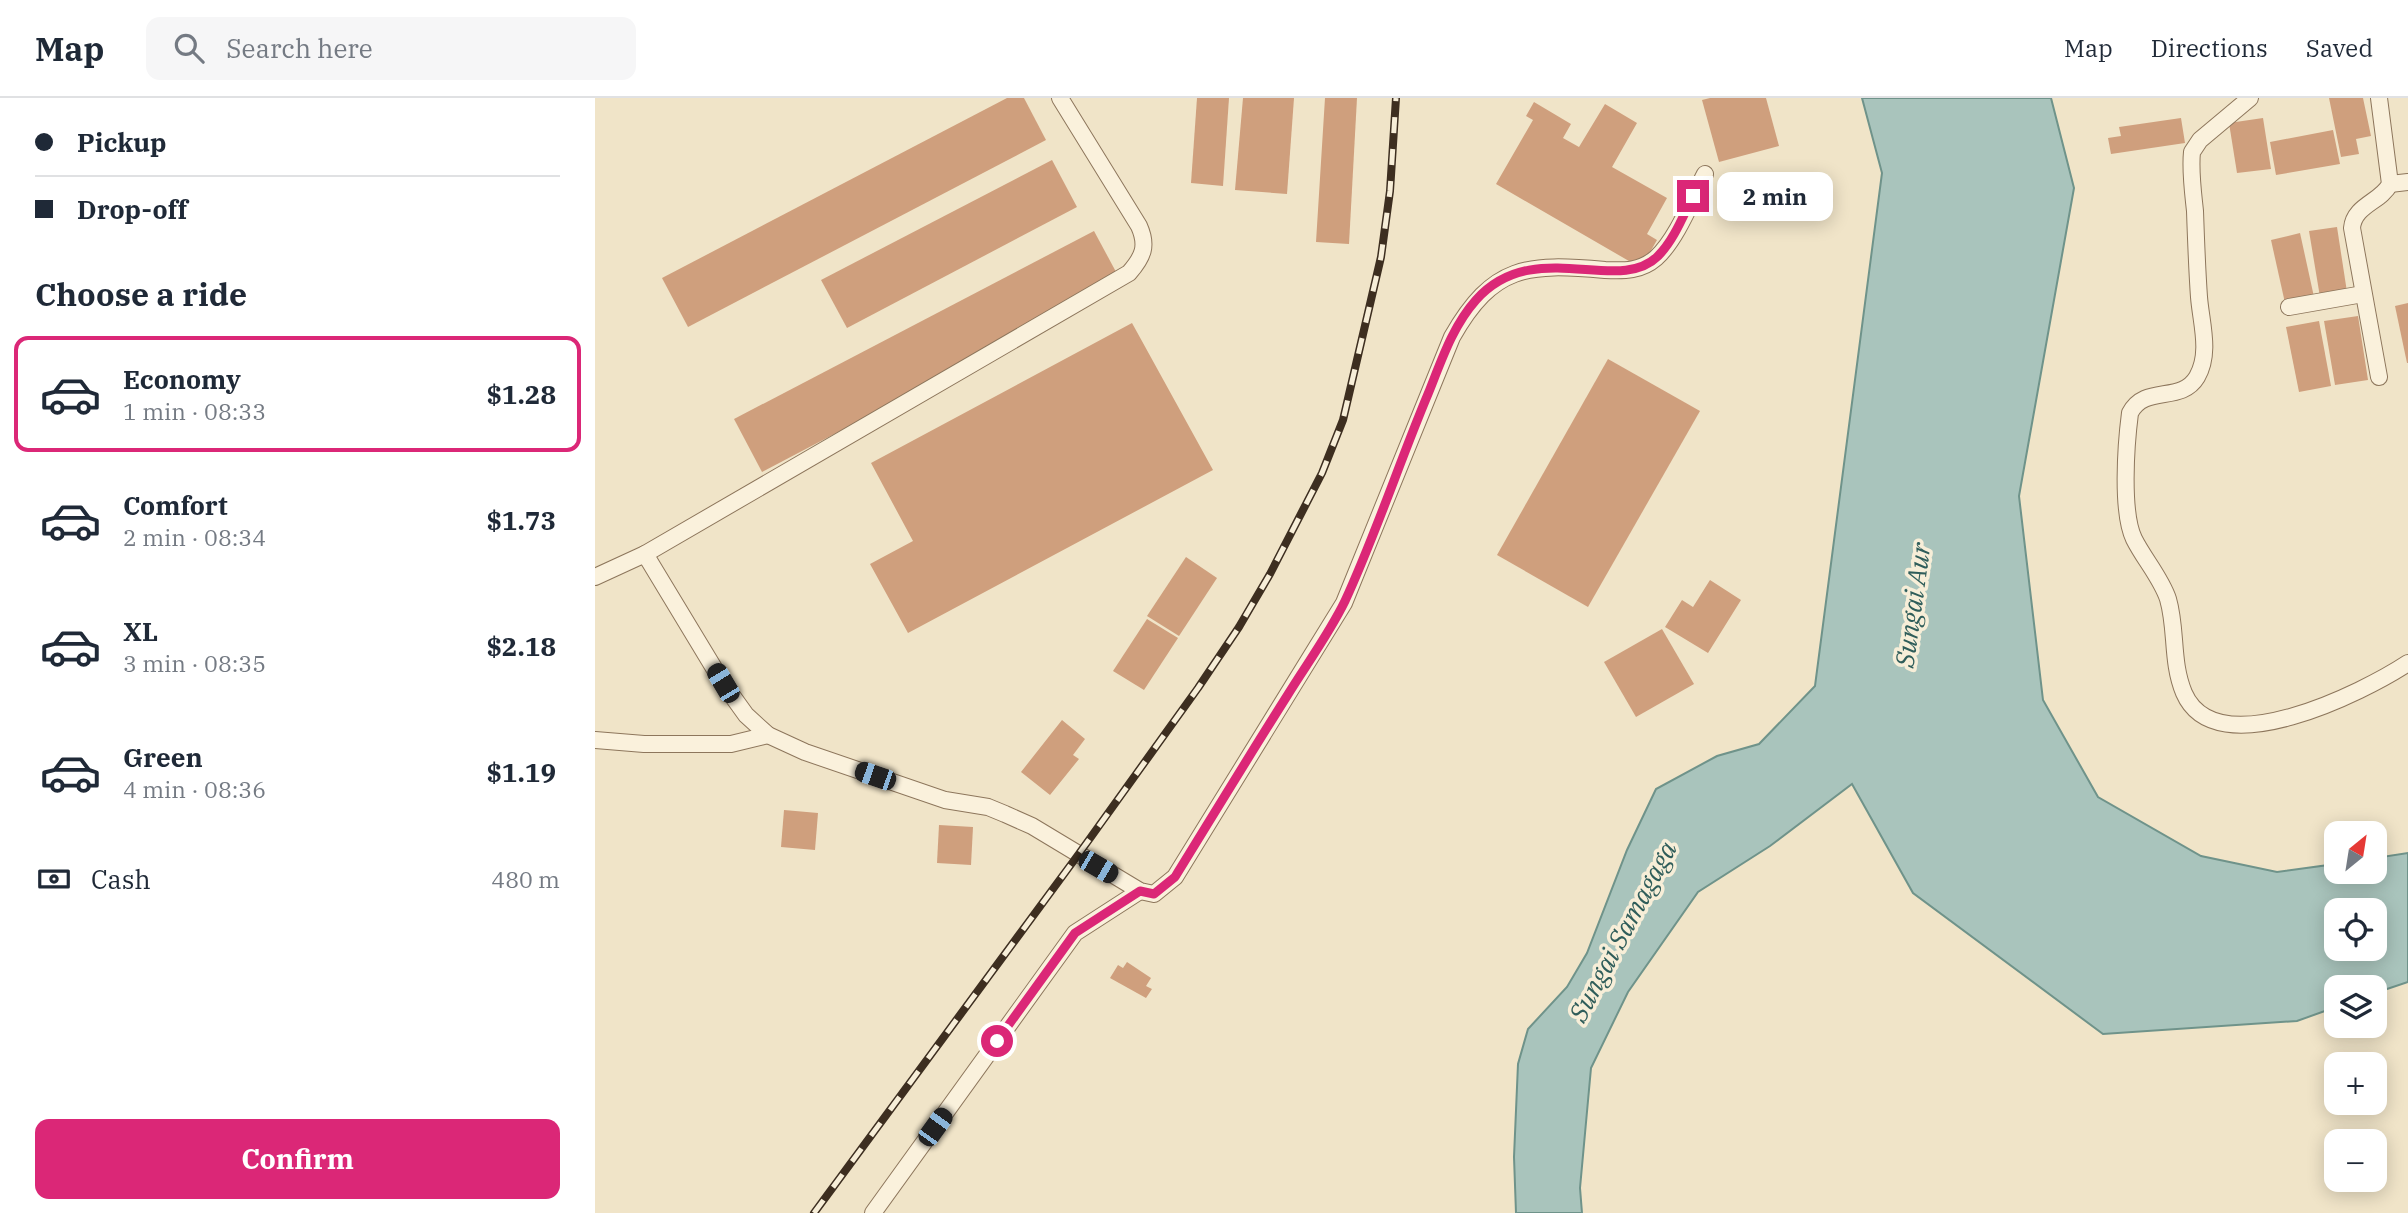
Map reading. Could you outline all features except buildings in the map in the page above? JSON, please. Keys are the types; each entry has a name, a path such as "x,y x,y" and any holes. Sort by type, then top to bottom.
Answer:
{"lane":[{"path":"595,577 645,554 1129,273 1145,250 1144,237 1059,98"},
{"path":"2250,98 2205,135 2192,152 2204,353 2202,368 2196,380 2187,387 2141,399 2135,403 2130,413 2127,520 2133,537 2168,598 2174,659 2184,693 2203,716 2220,722 2237,723 2259,723 2289,717 2336,702 2408,663"},
{"path":"2379,98 2390,184 2359,211 2352,223 2379,377"},
{"path":"645,554 723,683 746,715 768,735 805,752 945,800 988,807 1005,814 1032,826 1140,891 1154,894 1175,877 1344,603 1452,337 1475,301 1495,283 1528,270 1551,267 1621,271 1643,267 1657,257 1669,241 1705,174"},
{"path":"2390,184 2408,182"},
{"path":"2289,307 2364,294"},
{"path":"595,740 644,744 731,744 768,735"},
{"path":"873,1213 1075,933 1140,891"}],"water":[{"path":"1862,98 2051,98 2074,188 2019,496 2043,700 2098,797 2201,856 2277,872 2324,866 2324,884 2387,884 2387,856 2408,853 2408,982 2387,989 2387,975 2324,975 2324,1011 2297,1021 2103,1034 1913,893 1852,784 1770,846 1698,892 1628,992 1591,1068 1580,1188 1582,1213 1516,1213 1514,1157 1518,1064 1528,1029 1567,987 1587,953 1627,850 1656,789 1717,756 1759,744 1815,686 1882,173"}],"railway":[{"path":"814,1213 1198,688 1270,574 1322,473 1343,420 1381,257 1390,191 1396,98"}],"route":[{"path":"997,1041 1075,933 1140,891 1154,894 1175,877 1344,603 1452,337 1475,301 1495,283 1528,270 1551,267 1621,271 1643,267 1657,257 1669,241 1693,196"}],"water label":[{"name":"Sungai Aur","path":"1912,605"},
{"name":"Sungai Samagaga","path":"1622,931"}]}
